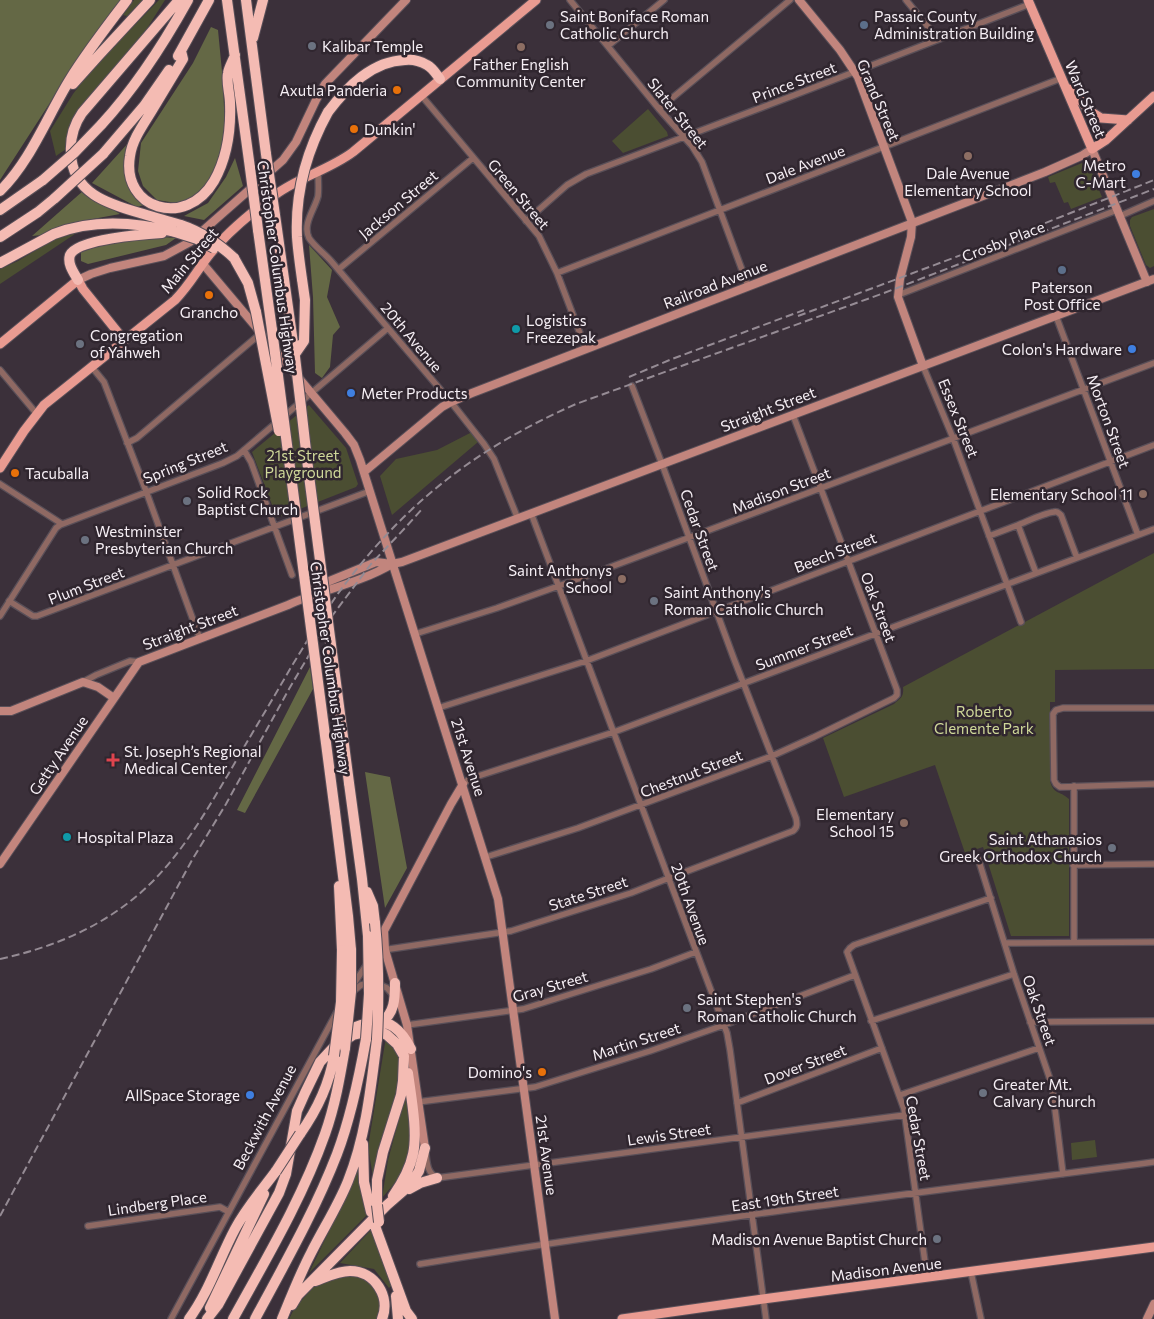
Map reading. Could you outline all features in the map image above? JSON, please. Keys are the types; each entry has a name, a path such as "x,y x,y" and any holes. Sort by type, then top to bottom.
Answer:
{"highway":[{"path":"0,191 17,172 81,62 127,0"},
{"path":"42,128 61,100 86,69 150,0"},
{"path":"179,0 82,113 73,130 70,147 72,163 83,185 104,202 177,230 215,248 232,259"},
{"path":"0,210 44,180 101,125 139,80 188,0"},
{"path":"0,237 38,212 103,154 144,106 181,51 210,0"},
{"name":"Christopher Columbus Highway","path":"227,0 336,812 348,916 346,950 351,992 346,1048 339,1086 317,1156 285,1223 232,1319"},
{"name":"Christopher Columbus Highway","path":"246,0 295,356 309,478 362,879 368,936 369,994 366,1039 352,1107 337,1153 318,1198 255,1319"},
{"path":"252,44 263,0"},
{"path":"181,51 183,59 138,134 131,149 129,161 130,174 139,193 148,202 167,209 181,208 193,203 208,190 216,177 223,159 228,134 230,102 228,74 235,55"},
{"path":"295,356 304,341 305,300 297,236 298,206 309,155 317,133 328,112 346,90 362,76 379,66 395,60 422,62 430,67 440,79"},
{"path":"0,263 54,234 84,226 105,224 154,227 201,233 210,238 242,270 248,283 256,312 299,540"},
{"path":"78,280 70,267 69,261 71,253 79,247 128,236 177,230"},
{"path":"282,1319 299,1279 348,1181 364,1125 373,1075 379,985 373,906 362,879"},
{"path":"189,1319 207,1290 235,1229 314,1114 324,1093 329,1081 334,1056 346,950"},
{"path":"380,1023 390,1013 395,996 395,983"},
{"path":"207,1319 218,1305 279,1193 286,1174 298,1110 327,1048 335,1037 353,1028 370,1023 389,1024 397,1030 407,1053 413,1121 414,1145 412,1160 406,1174 312,1282 298,1295 282,1319"},
{"path":"320,1062 338,1044 353,1035 366,1032 381,1032 407,1053"},
{"path":"407,1053 401,1095 382,1152 377,1180 377,1224 395,1283 406,1311 412,1319"},
{"path":"364,1125 364,1182 378,1207"},
{"path":"403,1191 414,1180 419,1171 425,1148"},
{"path":"207,1319 212,1302 276,1171"},
{"path":"378,1207 403,1191 437,1178"},
{"path":"312,1282 350,1271 362,1273 374,1281 384,1296 385,1308 382,1319"},
{"path":"395,1283 398,1319"}],"main road":[{"name":"Main Street","path":"0,468 36,413 91,366 175,300 190,284 222,240 240,223 292,184 348,156 536,0"},
{"name":"Ward Street","path":"1029,2 1092,149"},
{"path":"1062,78 1090,111 1101,118 1128,120"},
{"path":"1092,149 1106,140 1152,98"},
{"path":"0,344 78,280 83,289 124,340"},
{"name":"Madison Avenue","path":"622,1319 1154,1247"}],"street":[{"path":"78,280 102,270 164,256 190,242 205,231 283,160 296,142 325,84 406,0"},
{"name":"Slater Street","path":"570,0 659,109 692,146 702,162 748,286"},
{"path":"608,46 664,0"},
{"path":"659,109 790,0"},
{"name":"Grand Street","path":"799,0 840,50 855,72 912,222"},
{"path":"906,0 938,39"},
{"name":"Prince Street","path":"526,221 568,185 586,174 855,72 1029,2"},
{"name":"Dale Avenue","path":"557,273 1062,78"},
{"name":"Green Street","path":"421,95 539,236 557,273 586,349"},
{"name":"Ward Street","path":"1092,149 1119,213 1151,280"},
{"name":"Railroad Avenue","path":"364,472 450,402 1056,168 1092,149"},
{"name":"Jackson Street","path":"338,269 473,158"},
{"name":"20th Avenue","path":"318,172 318,195 307,227 313,243 338,269 474,430 494,459 518,519"},
{"name":"Crosby Place","path":"898,295 1154,201"},
{"name":"Essex Street","path":"912,222 898,295 923,366 953,438 1021,622"},
{"name":"21st Avenue","path":"203,264 312,393 357,450 498,899 555,1319"},
{"name":"Straight Street","path":"83,682 130,661 139,662 307,596 330,590 380,571 392,564 518,519 1151,280"},
{"name":"Morton Street","path":"1056,316 1138,535"},
{"name":"Spring Street","path":"0,616 56,528 237,456 388,328"},
{"path":"127,443 137,438 261,334"},
{"name":"Madison Street","path":"415,634 497,608 690,538 1154,363"},
{"path":"91,366 104,382 200,639"},
{"path":"0,370 36,413"},
{"name":"Cedar Street","path":"632,386 797,824"},
{"name":"Oak Street","path":"793,414 897,690 897,696"},
{"name":"Beech Street","path":"438,708 586,660 1154,445"},
{"path":"244,450 251,462 292,575"},
{"path":"0,484 62,524"},
{"name":"Plum Street","path":"9,601 33,616 37,616 370,491"},
{"path":"989,536 1047,514 1058,512 1061,515 1077,558"},
{"name":"20th Avenue","path":"531,513 724,1025 728,1040 766,1319"},
{"path":"1018,525 1036,573"},
{"name":"Summer Street","path":"463,784 469,779 614,732 1154,529"},
{"name":"Getty Avenue","path":"0,864 139,662"},
{"path":"0,711 11,711 83,682 98,687 114,698"},
{"name":"Chestnut Street","path":"486,857 578,828 772,756 897,696"},
{"path":"1154,708 1063,708 1054,711 1053,714 1054,780 1060,787 1154,784"},
{"name":"Beckwith Avenue","path":"171,1319 336,1012 375,950 450,804 463,784"},
{"path":"1074,786 1074,942"},
{"name":"State Street","path":"375,950 503,933 571,913 631,893 793,831 797,824"},
{"name":"Oak Street","path":"978,858 1053,1092 1063,1174"},
{"path":"1074,865 1154,864"},
{"name":"Cedar Street","path":"927,1278 905,1115 900,1095 847,955 848,950 854,945 990,898"},
{"path":"384,931 385,950 406,1025 407,1053 418,1102 429,1172 437,1178"},
{"path":"1005,943 1154,942"},
{"name":"Gray Street","path":"406,1025 523,1009 651,969 696,952"},
{"path":"871,1021 1014,974"},
{"name":"Martin Street","path":"418,1102 535,1087 650,1051 855,975"},
{"path":"346,997 362,985 374,982 387,988 395,996"},
{"path":"1030,1022 1154,1021"},
{"name":"Dover Street","path":"737,1103 882,1048"},
{"path":"900,1095 1039,1048"},
{"name":"Lewis Street","path":"437,1178 905,1115"},
{"name":"East 19th Street","path":"420,1264 545,1244 752,1215 1154,1162"},
{"name":"Lindberg Place","path":"88,1226 220,1207 228,1212"},
{"path":"971,1272 981,1319"},
{"path":"1147,1319 1154,1304"}],"green space":[{"path":"0,0 122,0 86,47 0,180"},
{"path":"134,0 143,0 127,16 123,15"},
{"path":"159,0 165,0 146,30 72,121 69,147 56,156 50,131 73,94 92,69"},
{"path":"211,27 218,30 225,133 213,177 197,198 176,203 157,200 143,186 138,171 141,143 193,63"},
{"path":"648,109 667,132 668,136 623,153 612,141"},
{"path":"130,141 126,181 144,205 137,207 92,183"},
{"path":"235,158 243,186 204,220 184,216 208,203 226,177"},
{"path":"1082,163 1090,168 1102,197 1071,209 1068,202 1064,203 1055,182 1050,183 1048,177"},
{"path":"83,191 120,214 71,223 42,235 32,236"},
{"path":"1154,209 1154,266 1150,268 1146,265 1130,226 1130,220 1132,217"},
{"path":"78,232 0,284 0,269 18,261 53,240"},
{"path":"147,236 176,238 166,245 88,264 81,261 81,252 105,244"},
{"path":"309,245 332,270 327,297 340,327 333,335 330,367 322,378 315,373 313,297"},
{"name":"21st Street Playground","path":"309,405 346,448 358,484 356,487 277,518 252,452"},
{"path":"472,432 478,442 392,515 380,476 396,459 437,450"},
{"name":"Roberto Clemente Park","path":"1154,553 1154,669 1055,670 1055,702 1050,702 1050,781 1055,790 1069,799 1069,936 1011,936 983,847 965,853 935,765 844,797 823,738 894,704 901,697 903,687"},
{"path":"310,667 313,689 245,813 237,810"},
{"path":"365,772 390,777 407,868 385,908"},
{"path":"386,1037 401,1056 398,1091 374,1183 368,1147"},
{"path":"407,1090 412,1150 404,1172 382,1198 388,1160"},
{"path":"1095,1140 1097,1157 1072,1160 1071,1143"},
{"path":"361,1164 368,1214 309,1273"},
{"path":"371,1230 392,1285 389,1288 374,1269 340,1263"},
{"path":"361,1276 380,1293 382,1315 377,1319 289,1319 294,1309 315,1285 332,1278"}],"railway":[{"path":"798,316 1020,233 1154,180"},
{"path":"0,959 51,945 83,931 128,903 159,875 197,826 311,634 349,579 373,550 424,498 480,456 510,437 576,404 884,293 1154,189"},
{"path":"629,377 804,310"},
{"path":"0,1216 192,860 226,804 289,689 332,616 371,564 423,508"}],"place":[{"name":"Saint Boniface Roman Catholic Church","path":"550,25"},
{"name":"Passaic County Administration Building","path":"864,25"},
{"name":"Kalibar Temple","path":"312,46"},
{"name":"Father English Community Center","path":"521,47"},
{"name":"Axutla Panderia","path":"397,90"},
{"name":"Dunkin'","path":"354,129"},
{"name":"Dale Avenue Elementary School","path":"968,156"},
{"name":"Metro C-Mart","path":"1136,174"},
{"name":"Paterson Post Office","path":"1062,270"},
{"name":"Grancho","path":"209,295"},
{"name":"Logistics Freezepak","path":"516,329"},
{"name":"Congregation of Yahweh","path":"80,344"},
{"name":"Colon's Hardware","path":"1132,349"},
{"name":"Meter Products","path":"351,393"},
{"name":"Tacuballa","path":"15,473"},
{"name":"Elementary School 11","path":"1143,494"},
{"name":"Solid Rock Baptist Church","path":"187,501"},
{"name":"Westminster Presbyterian Church","path":"85,540"},
{"name":"Saint Anthonys School","path":"622,579"},
{"name":"Saint Anthony's Roman Catholic Church","path":"654,601"},
{"name":"St. Joseph’s Regional Medical Center","path":"113,760"},
{"name":"Elementary School 15","path":"904,823"},
{"name":"Hospital Plaza","path":"67,837"},
{"name":"Saint Athanasios Greek Orthodox Church","path":"1112,848"},
{"name":"Saint Stephen's Roman Catholic Church","path":"687,1008"},
{"name":"Domino's","path":"542,1072"},
{"name":"Greater Mt. Calvary Church","path":"983,1093"},
{"name":"AllSpace Storage","path":"250,1095"},
{"name":"Madison Avenue Baptist Church","path":"937,1239"}]}
